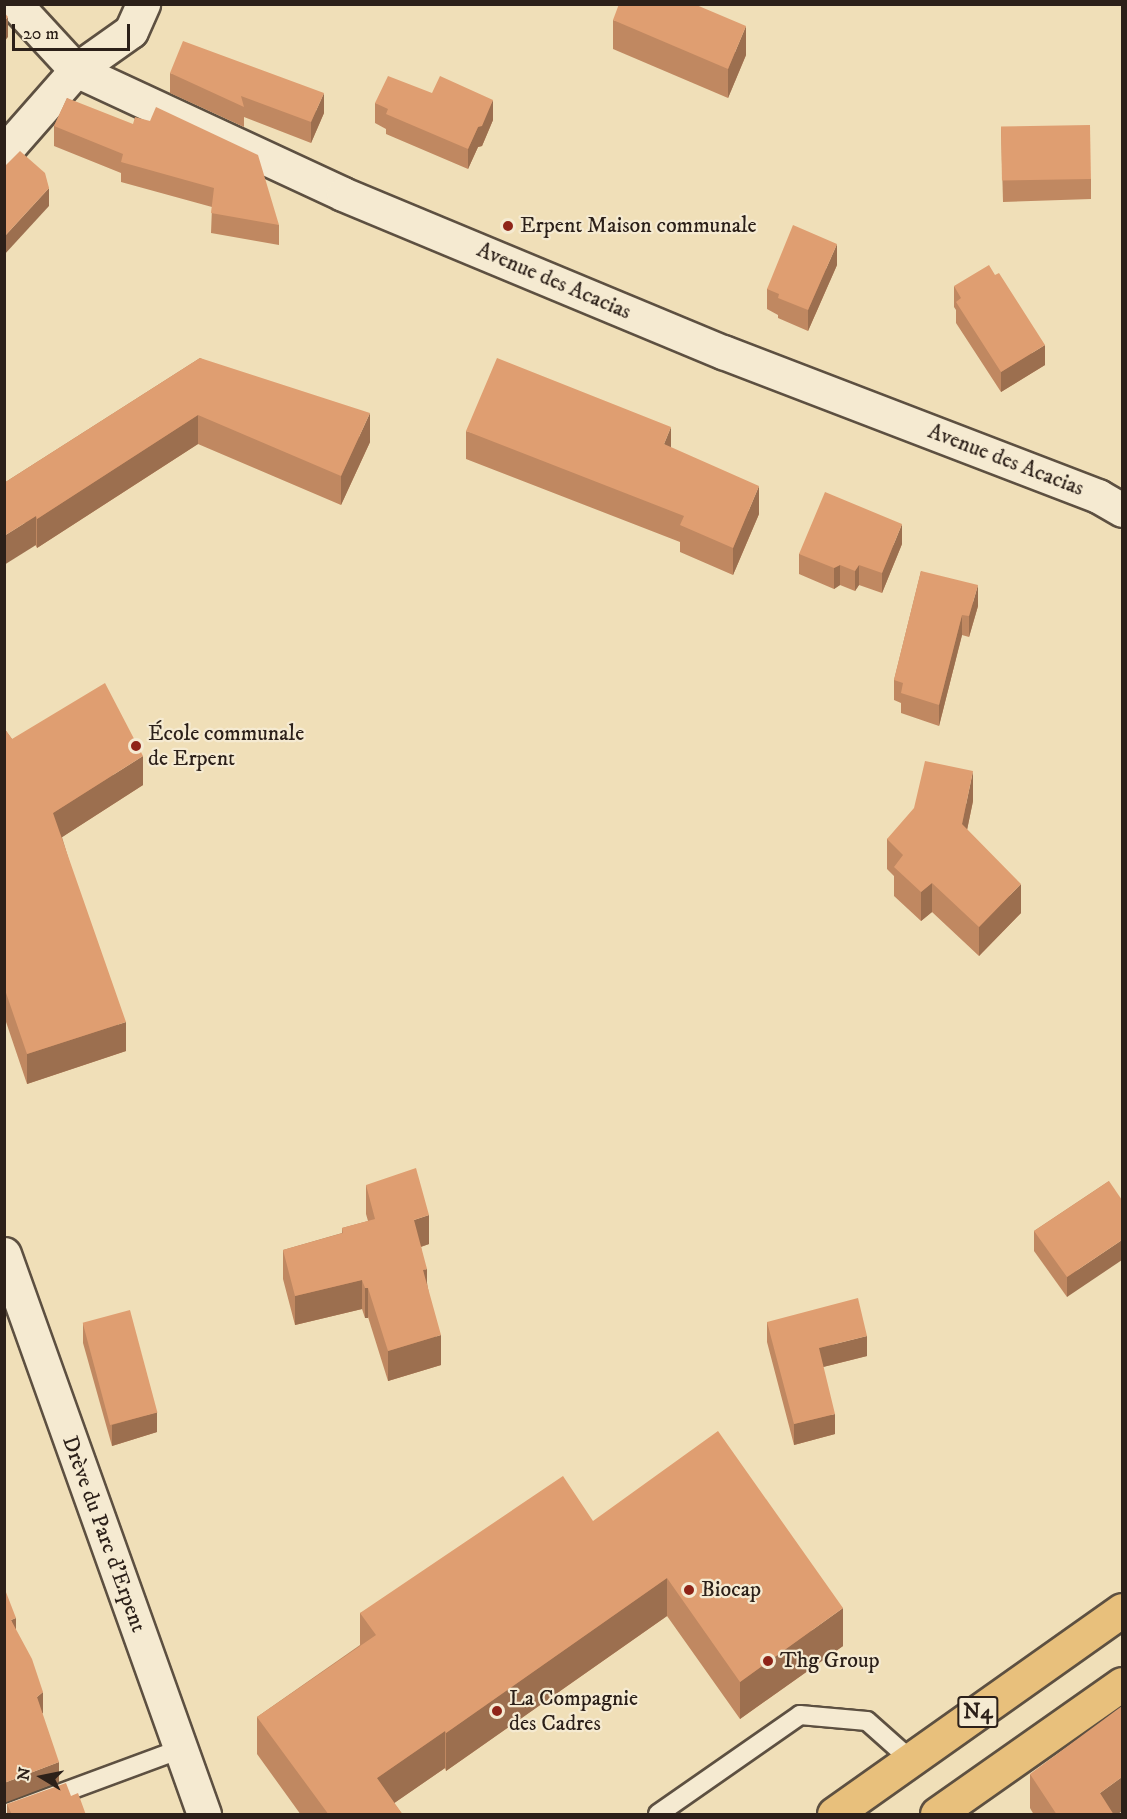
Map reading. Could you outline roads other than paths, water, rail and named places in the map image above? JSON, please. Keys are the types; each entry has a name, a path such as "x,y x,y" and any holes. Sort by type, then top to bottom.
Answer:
{"main road":[{"name":"N4","path":"834,1815 1122,1610"},
{"name":"N4","path":"937,1815 1122,1684"}],"street":[{"name":"Avenue des Acacias","path":"15,4 76,70 343,194 723,352 1098,496 1122,510"},
{"path":"4,152 76,70 131,31 143,4"},
{"name":"Drève du Parc d'Erpent","path":"4,1254 204,1815"}],"lane":[{"path":"658,1815 800,1715 867,1721 911,1760"},
{"path":"5,1815 181,1749"}],"place":[{"name":"Erpent Maison communale","path":"508,226"},
{"name":"École communale de Erpent","path":"136,746"},
{"name":"Biocap","path":"689,1590"},
{"name":"Thg Group","path":"768,1661"},
{"name":"La Compagnie des Cadres","path":"497,1711"}]}
